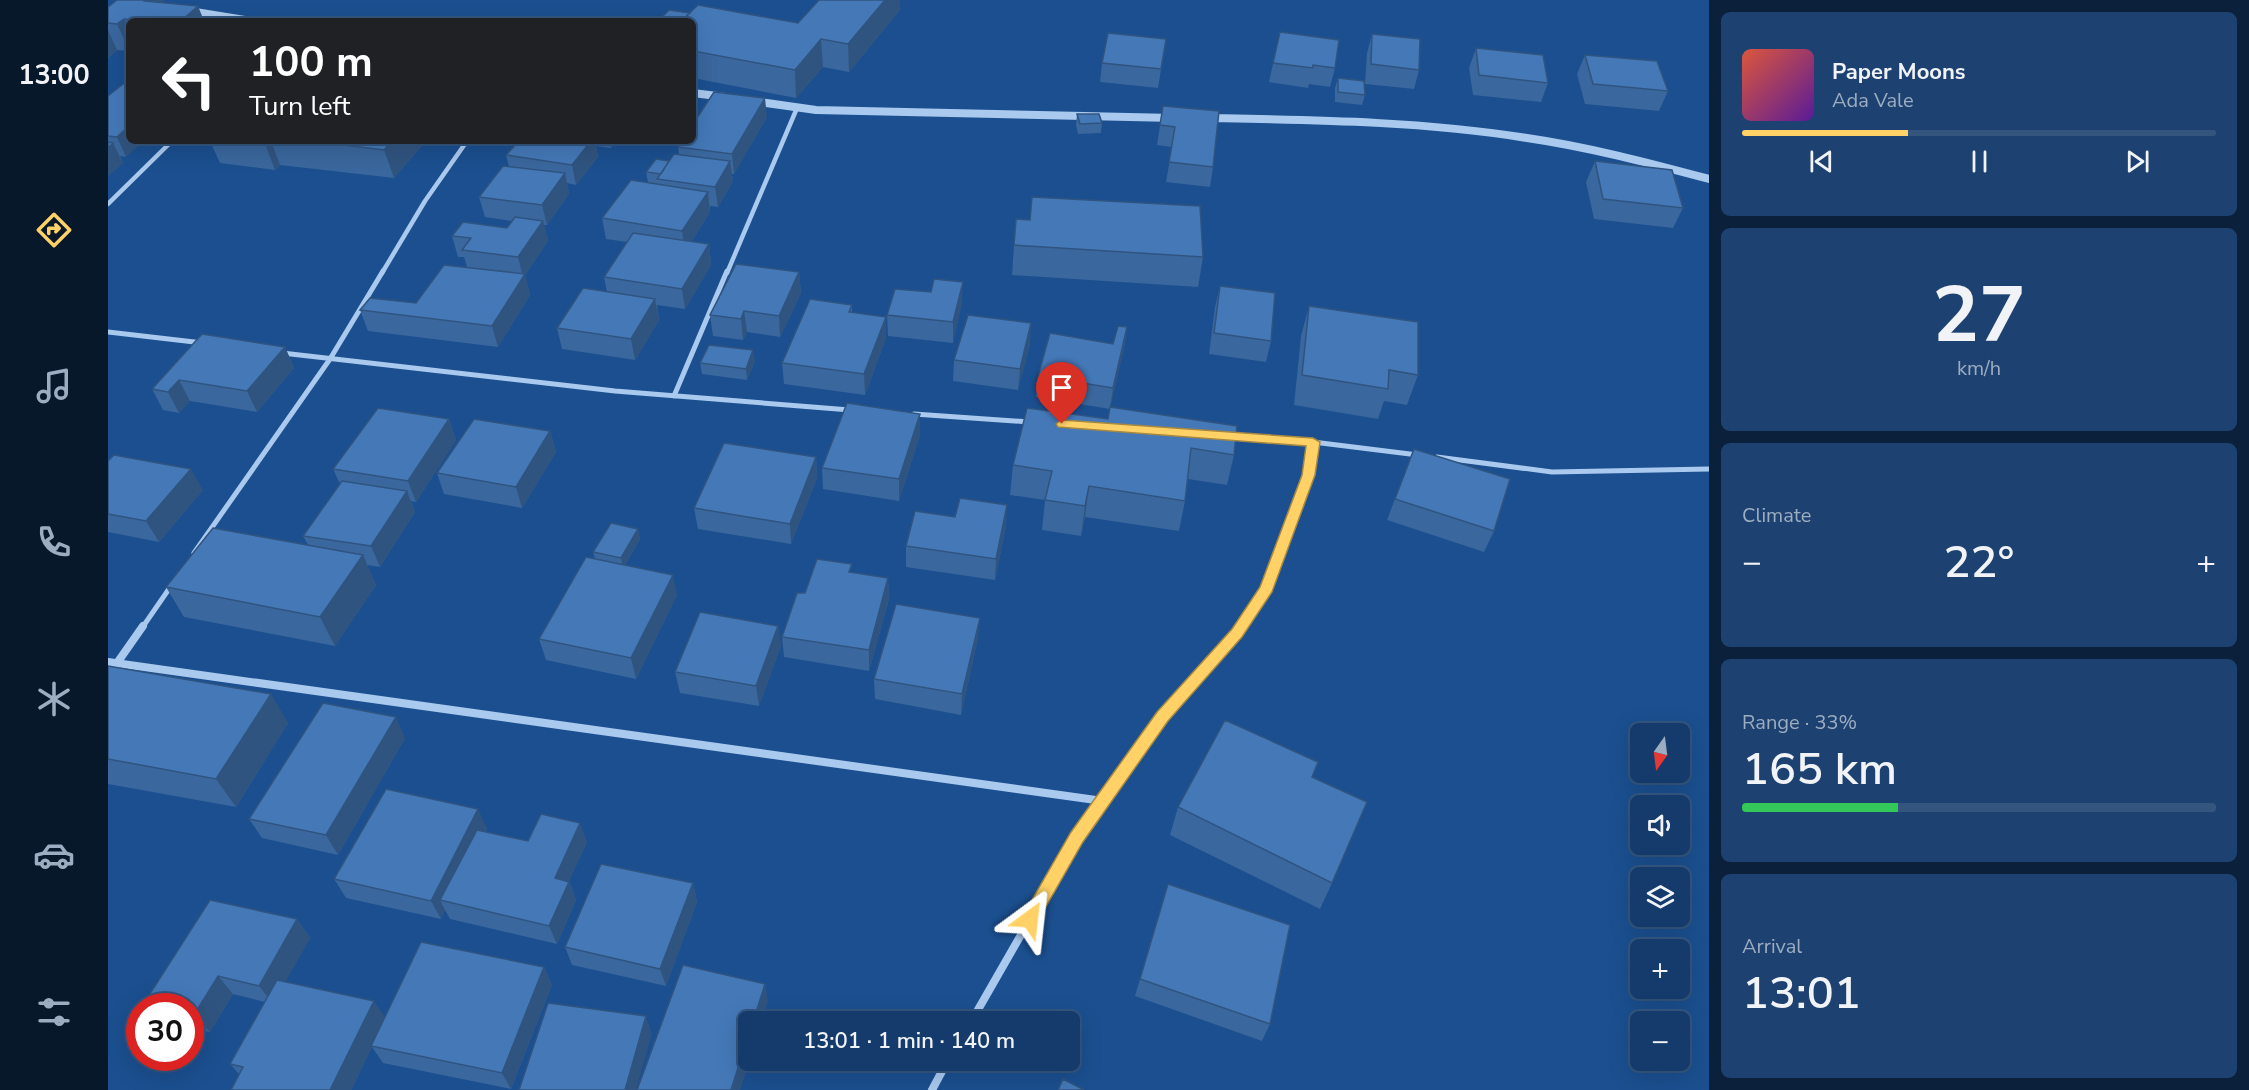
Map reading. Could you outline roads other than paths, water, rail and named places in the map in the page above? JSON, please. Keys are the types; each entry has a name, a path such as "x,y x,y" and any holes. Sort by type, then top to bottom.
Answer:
{"street":[{"path":"184,10 233,18"},
{"path":"696,93 797,108 836,111 1185,118"},
{"path":"674,396 797,108"},
{"path":"1197,118 1304,120 1502,134 1565,144 1709,179"},
{"path":"108,204 169,144"},
{"path":"193,555 330,359 425,201 465,144"},
{"path":"108,332 213,344"},
{"path":"272,351 674,396 853,410"},
{"path":"912,414 1041,423"},
{"path":"1218,435 1313,442 1552,472 1709,469"},
{"path":"977,1011 1077,837 1162,717 1237,633 1267,588 1309,475 1313,442"},
{"path":"108,676 179,575"},
{"path":"108,662 1103,801"},
{"path":"932,1090 942,1071"}]}
